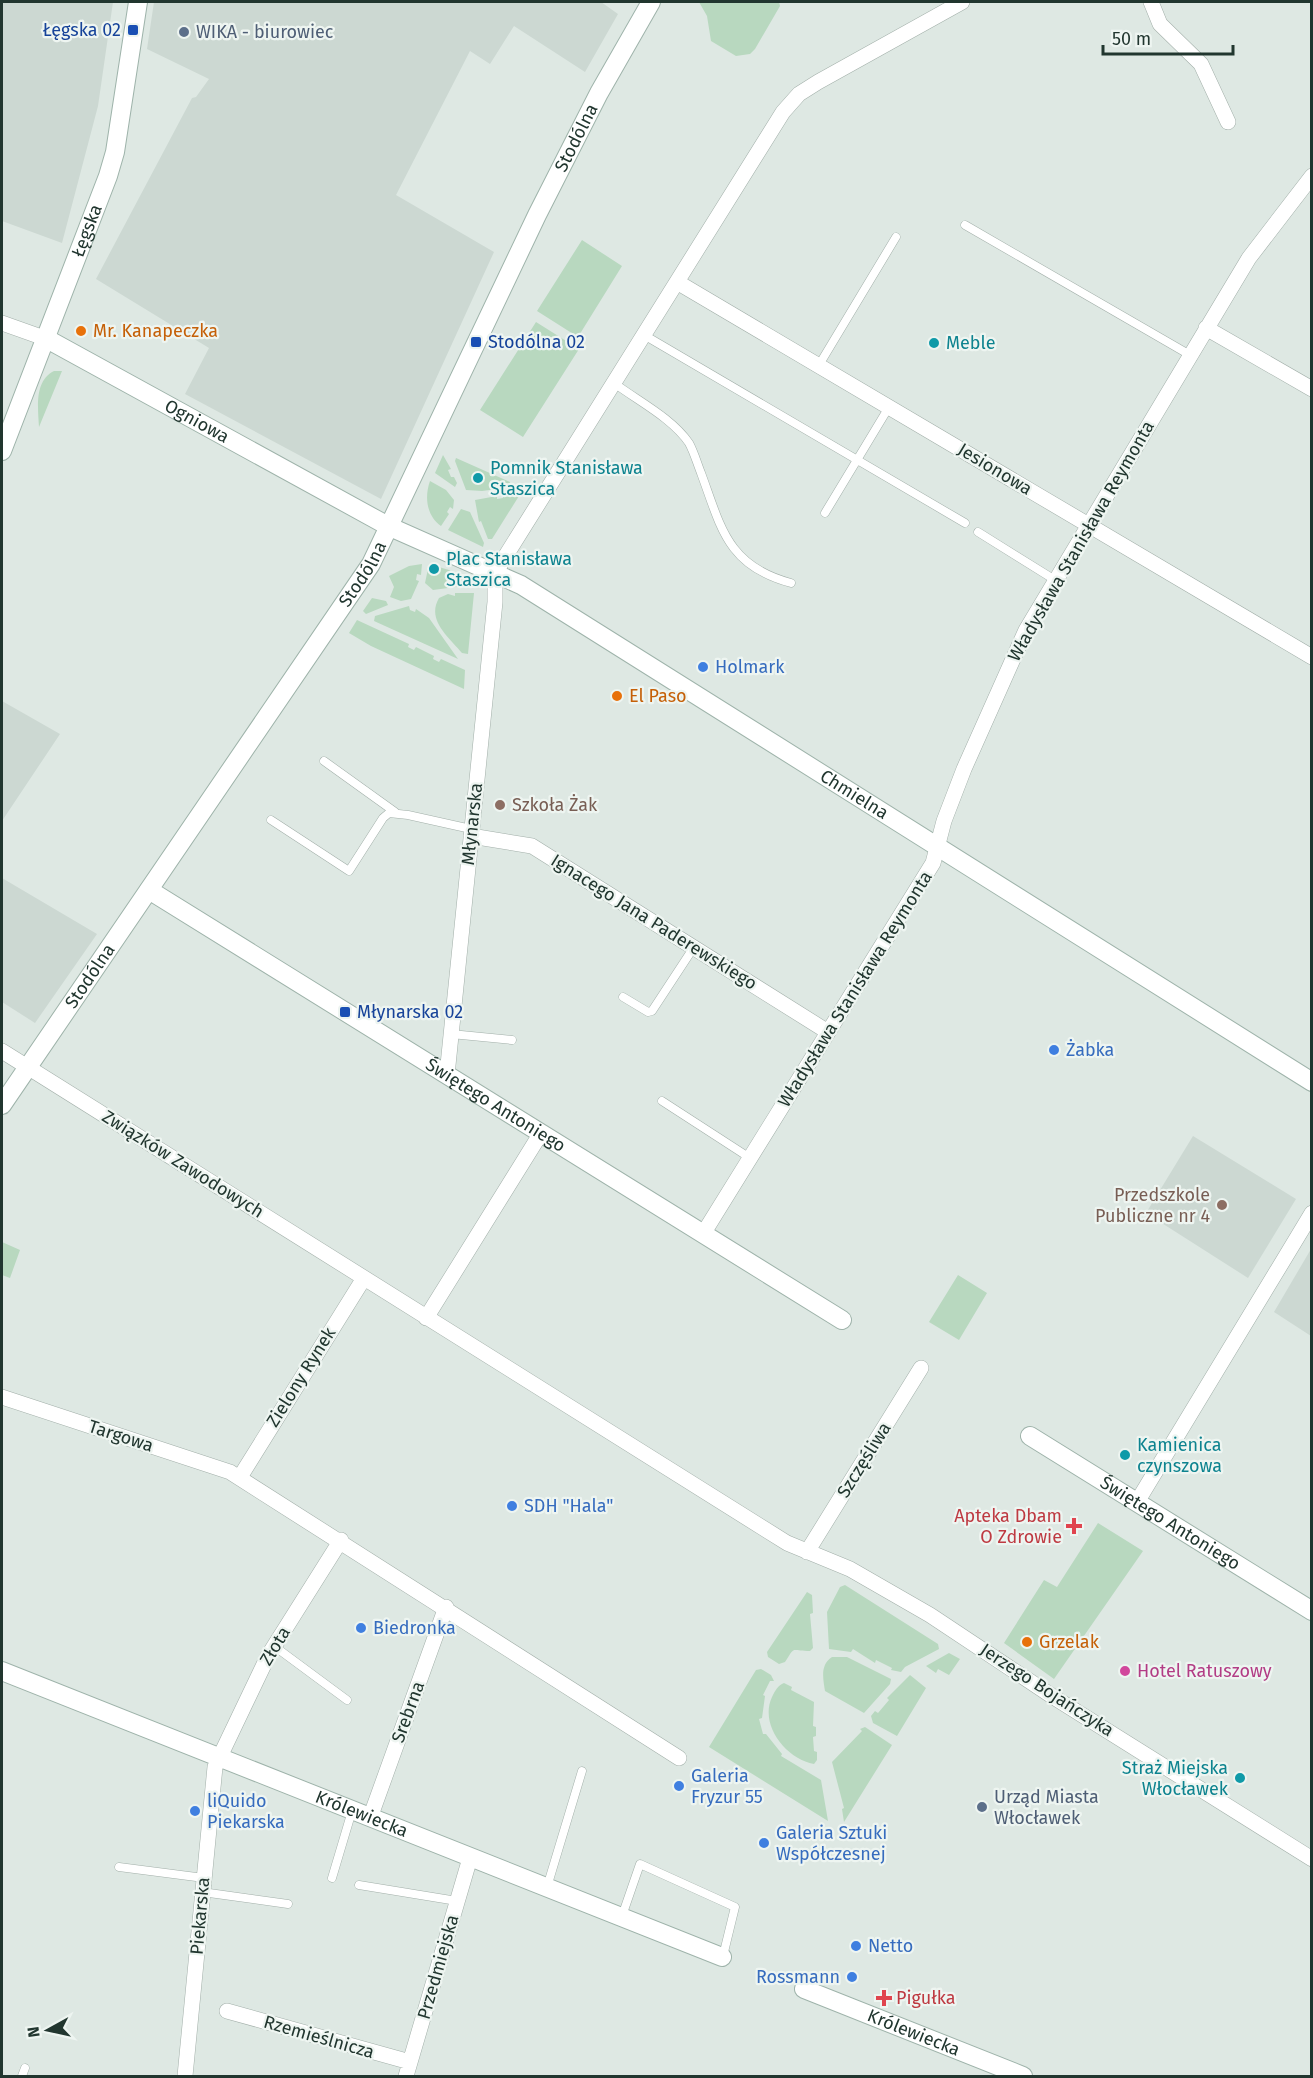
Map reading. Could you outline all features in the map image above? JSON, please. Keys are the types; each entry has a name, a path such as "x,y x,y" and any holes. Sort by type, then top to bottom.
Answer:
{"street":[{"name":"Łęgska","path":"2,451 113,160 138,2"},
{"name":"Stodólna","path":"2,1105 346,604 371,564 537,215 599,93 651,2"},
{"path":"495,573 768,134 799,94 962,2"},
{"path":"1151,2 1160,24 1201,64 1228,122"},
{"name":"Władysława Stanisława Reymonta","path":"703,1234 933,863 944,821 992,704 1026,630 1249,258 1311,176"},
{"name":"Jesionowa","path":"678,282 1311,657"},
{"name":"Ogniowa","path":"2,323 46,339 388,526"},
{"path":"1206,328 1311,389"},
{"name":"Chmielna","path":"388,526 521,585 1311,1082"},
{"name":"Młynarska","path":"447,1075 495,603 495,573"},
{"name":"Ignacego Jana Paderewskiego","path":"471,833 532,846 828,1032"},
{"name":"Świętego Antoniego","path":"149,890 842,1320"},
{"name":"Związków Zawodowych","path":"2,1051 364,1278"},
{"path":"426,1318 541,1133"},
{"path":"1137,1502 1311,1213"},
{"path":"364,1278 787,1543 807,1552"},
{"name":"Zielony Rynek","path":"240,1477 364,1278"},
{"name":"Szczęśliwa","path":"807,1552 921,1368"},
{"name":"Targowa","path":"2,1397 218,1467 240,1477"},
{"name":"Świętego Antoniego","path":"1030,1436 1311,1611"},
{"path":"240,1477 679,1758"},
{"name":"Złota","path":"219,1757 274,1646 341,1540"},
{"name":"Jerzego Bojańczyka","path":"807,1552 850,1569 921,1609 1055,1698 1311,1859"},
{"name":"Srebrna","path":"370,1818 446,1607"},
{"name":"Królewiecka","path":"2,1671 722,1957"},
{"name":"Piekarska","path":"185,2076 213,1776 219,1757"},
{"name":"Przedmiejska","path":"408,2069 470,1858"},
{"name":"Królewiecka","path":"804,1989 1023,2076"},
{"name":"Rzemieślnicza","path":"227,2011 408,2069"}],"lane":[{"path":"965,225 1190,355"},
{"path":"819,365 896,237"},
{"path":"644,335 965,523"},
{"path":"614,383 676,428 690,444 726,539 736,554 771,576 790,583"},
{"path":"825,513 889,407"},
{"path":"978,532 1055,580"},
{"path":"324,761 395,812 471,833"},
{"path":"271,820 349,871 383,818 395,812"},
{"path":"624,997 648,1012 652,1011 694,947"},
{"path":"451,1034 512,1040"},
{"path":"662,1101 750,1158"},
{"path":"274,1646 347,1700"},
{"path":"546,1888 582,1771"},
{"path":"332,1878 352,1810"},
{"path":"621,1918 640,1864 735,1907 722,1957"},
{"path":"119,1867 288,1904"},
{"path":"359,1885 457,1902"}],"shaded area":[{"path":"2,2 113,2 98,106 62,243 2,221"},
{"path":"154,2 601,2 618,14 585,72 514,26 490,64 470,51 396,195 494,252 381,499 185,394 209,348 96,279 192,98 196,97 209,79 147,49"},
{"path":"2,701 60,734 2,821"},
{"path":"2,878 97,934 35,1023 2,1002"},
{"name":"Przedszkole Publiczne nr 4","path":"1193,1136 1296,1199 1248,1278 1146,1213"},
{"path":"1311,1249 1311,1336 1274,1312"}],"green space":[{"path":"699,2 779,2 780,6 755,49 750,54 736,56 711,41 707,16"},
{"path":"582,240 622,266 578,337 537,311"},
{"path":"536,322 579,349 523,437 480,410"},
{"path":"54,371 62,371 39,427 40,388 43,381"},
{"path":"443,455 451,469 448,470 451,477 454,477 457,483 455,487 435,473"},
{"path":"456,458 510,482 511,487 482,491 466,490 455,461"},
{"path":"430,481 446,490 454,500 453,509 450,507 447,512 449,514 441,526 436,522 428,506 427,494"},
{"path":"516,493 519,496 492,539 488,539 481,521 479,522 475,500 497,496 497,499 503,498 503,495"},
{"path":"461,509 470,512 484,543 483,547 448,530"},
{"path":"422,564 421,575 417,574 416,580 419,581 411,599 401,601 390,597 394,587 389,576 409,566"},
{"path":"429,564 449,570 469,582 463,586 433,590 425,583"},
{"path":"455,593 474,593 468,654 462,653 441,628 435,614 439,598 448,594 455,596"},
{"path":"372,598 386,601 388,605 366,614 363,611"},
{"path":"409,606 410,610 415,612 416,609 429,618 458,659 374,621 375,616"},
{"path":"357,620 409,644 408,647 414,650 416,647 434,656 433,659 439,662 441,659 465,670 464,689 371,646 349,633"},
{"path":"2,1242 20,1250 10,1278 2,1275"},
{"path":"958,1275 987,1293 959,1340 929,1322"},
{"path":"1098,1523 1143,1551 1054,1679 1004,1643 1044,1580 1057,1587"},
{"path":"845,1585 938,1644 939,1649 905,1667 901,1672 891,1670 892,1668 876,1660 875,1663 853,1649 851,1652 829,1649 827,1612 840,1587"},
{"path":"807,1592 812,1595 813,1613 810,1614 813,1648 810,1651 794,1650 785,1662 779,1664 768,1657 767,1652"},
{"path":"949,1653 960,1659 949,1675 938,1669 936,1673 926,1666"},
{"path":"832,1657 847,1657 891,1679 890,1684 864,1713 825,1691 824,1668"},
{"path":"761,1669 771,1675 774,1681 770,1681 763,1695 765,1696 762,1718 759,1719 763,1734 766,1734 782,1754 781,1756 821,1780 828,1821 709,1747 756,1670"},
{"path":"910,1675 926,1688 897,1736 873,1723 871,1716 875,1711 878,1713 889,1700 887,1698"},
{"path":"784,1683 792,1687 791,1690 814,1702 813,1726 816,1727 816,1736 813,1737 817,1760 814,1764 804,1761 785,1748 772,1729 769,1708 776,1690"},
{"path":"865,1727 892,1745 844,1822 842,1809 844,1808 832,1762 862,1731 860,1729"}],"place":[{"name":"Łęgska 02","path":"133,30"},
{"name":"WIKA - biurowiec","path":"184,32"},
{"name":"Mr. Kanapeczka","path":"81,331"},
{"name":"Stodólna 02","path":"476,342"},
{"name":"Meble","path":"934,343"},
{"name":"Pomnik Stanisława Staszica","path":"478,478"},
{"name":"Plac Stanisława Staszica","path":"434,569"},
{"name":"Holmark","path":"703,667"},
{"name":"El Paso","path":"617,696"},
{"name":"Szkoła Żak","path":"500,805"},
{"name":"Młynarska 02","path":"345,1012"},
{"name":"Żabka","path":"1054,1050"},
{"name":"Przedszkole Publiczne nr 4","path":"1222,1205"},
{"name":"Kamienica czynszowa","path":"1125,1455"},
{"name":"SDH \"Hala\"","path":"512,1506"},
{"name":"Apteka Dbam O Zdrowie","path":"1074,1526"},
{"name":"Biedronka","path":"361,1628"},
{"name":"Grzelak","path":"1027,1642"},
{"name":"Hotel Ratuszowy","path":"1125,1671"},
{"name":"Straż Miejska Włocławek","path":"1240,1778"},
{"name":"Galeria Fryzur 55","path":"679,1786"},
{"name":"Urząd Miasta Włocławek","path":"982,1807"},
{"name":"liQuido Piekarska","path":"195,1811"},
{"name":"Galeria Sztuki Współczesnej","path":"764,1843"},
{"name":"Netto","path":"856,1946"},
{"name":"Rossmann","path":"852,1977"},
{"name":"Pigułka","path":"884,1998"}]}
